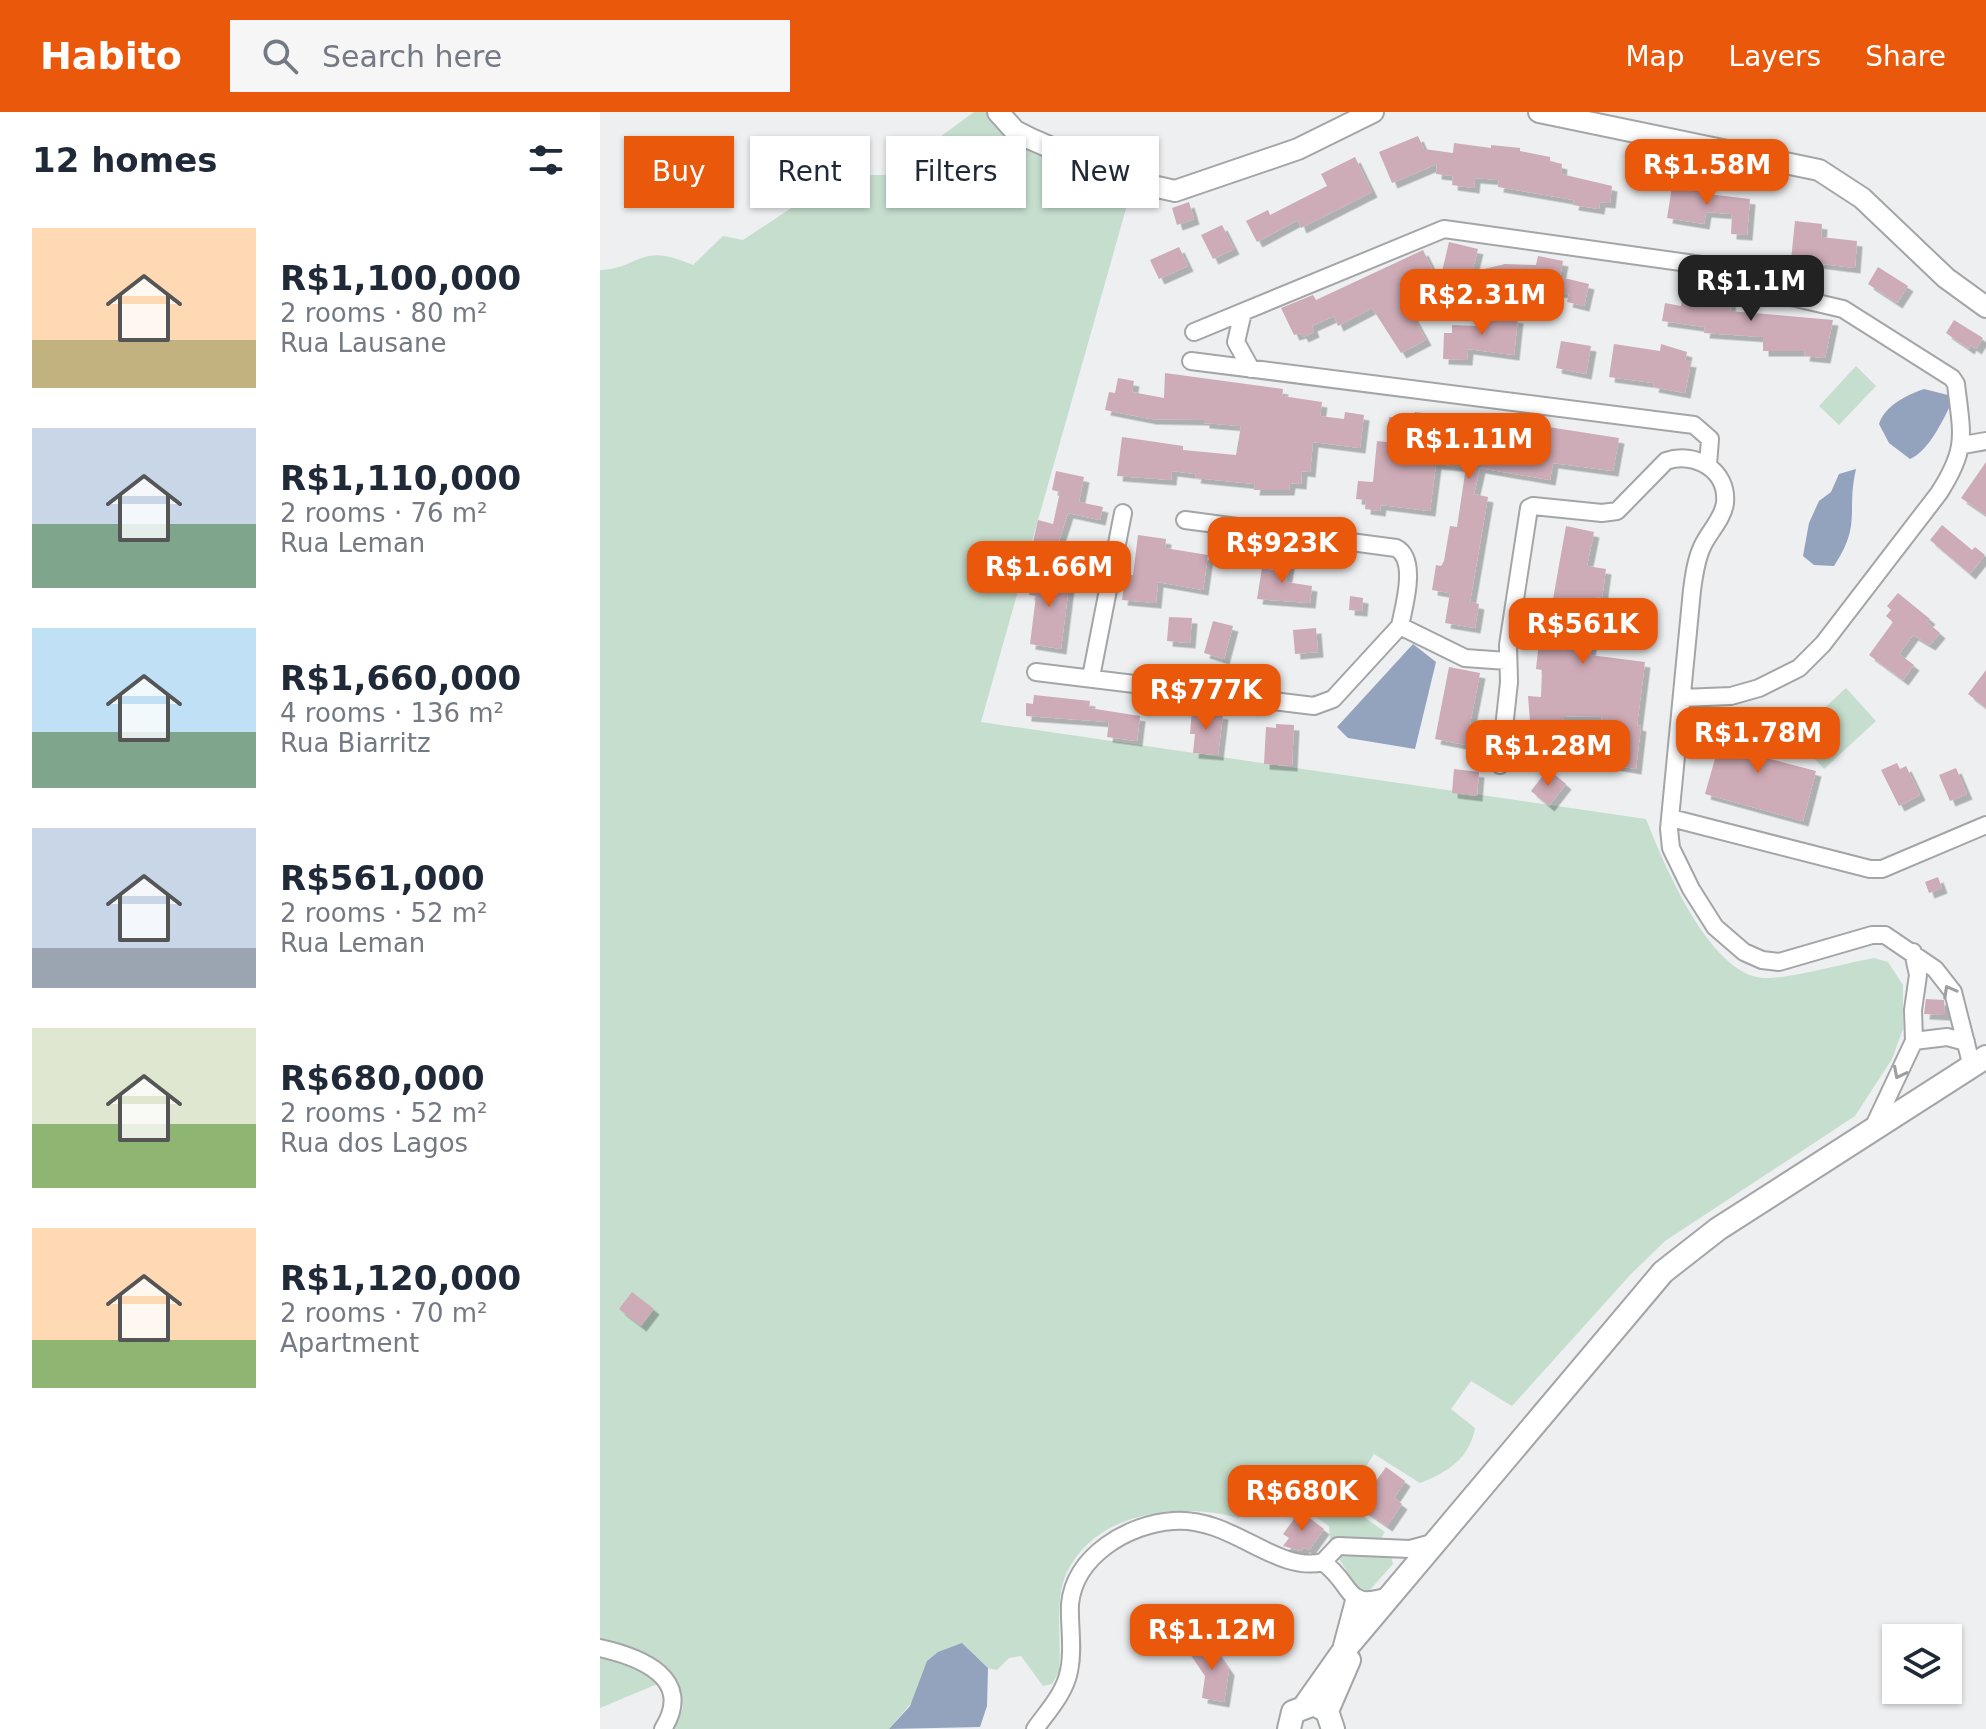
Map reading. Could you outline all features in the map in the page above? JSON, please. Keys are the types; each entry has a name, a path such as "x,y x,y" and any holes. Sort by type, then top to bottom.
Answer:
{"main road":[{"path":"1342,1653 1663,1272 1718,1229 1979,1062"},
{"path":"1304,1720 1352,1631 1357,1601"},
{"path":"1304,1720 1361,1633"}],"street":[{"path":"998,112 1015,131 1031,139 1126,180 1175,191 1298,149 1373,112"},
{"path":"1539,112 1819,170 1862,198 1946,278 1986,307"},
{"path":"1194,332 1444,229 1724,268"},
{"path":"1682,698 1731,696 1759,688 1799,668 1823,644 1939,493 1953,472 1963,445 1956,384 1952,378 1843,309 1783,295"},
{"path":"1243,312 1236,342 1243,361 1251,369"},
{"path":"1191,361 1694,425 1705,431 1711,446 1708,465"},
{"path":"1963,445 1986,441"},
{"path":"1500,765 1509,682 1507,661 1529,508 1613,512 1628,502 1666,461 1692,458 1708,465 1720,482 1725,503 1700,552 1696,568 1671,818 1671,848 1678,866 1715,927 1744,952 1762,960 1779,962 1872,935 1885,935 1913,952 1935,969 1953,992 1966,1042 1979,1062"},
{"path":"1091,677 1123,513"},
{"path":"1036,672 1314,706 1333,699 1400,626 1408,563 1406,556 1396,548 1185,520"},
{"path":"1400,626 1465,658 1507,661"},
{"path":"1671,818 1870,869 1882,869 1986,825"},
{"path":"1871,1133 1914,1041 1913,1010 1918,975 1913,952"},
{"path":"1914,1041 1947,1037 1966,1042"},
{"path":"1035,1729 1063,1690 1069,1674 1070,1602 1075,1586 1093,1558 1119,1538 1160,1522 1184,1520 1235,1533 1293,1563 1323,1562 1335,1571 1357,1601 1368,1603 1393,1595"},
{"path":"1323,1562 1338,1546 1410,1549 1438,1541"},
{"path":"600,1648 640,1658 658,1671 674,1703 673,1714 663,1729"}],"green space":[{"path":"974,112 987,112 1001,128 1018,136 941,136"},
{"path":"1026,140 1042,148 1042,208 1126,208 981,722 1646,819 1691,914 1725,958 1744,972 1764,978 1874,958 1888,962 1903,985 1903,1029 1892,1059 1855,1116 1665,1241 1631,1274 1512,1406 1471,1381 1451,1409 1475,1428 1468,1448 1456,1463 1420,1483 1374,1454 1343,1502 1385,1532 1380,1540 1330,1539 1329,1526 1278,1491 1239,1518 1191,1511 1142,1516 1118,1524 1097,1536 1080,1553 1066,1574 1059,1609 1059,1672 1052,1684 1043,1686 1021,1656 1009,1658 997,1670 988,1668 962,1643 889,1729 673,1729 683,1708 674,1677 600,1708 600,270 655,255 693,265 723,236 743,240 791,208 870,208 870,175 886,175 886,208 1026,208"},
{"path":"1856,366 1876,386 1839,425 1819,406"},
{"path":"1846,688 1876,721 1824,769 1794,736"},
{"path":"1336,1554 1391,1556 1393,1564 1367,1593 1359,1591"}],"water":[{"path":"1924,389 1948,395 1952,402 1929,442 1910,459 1889,443 1879,424 1897,402"},
{"path":"1856,469 1851,528 1843,552 1834,566 1814,565 1803,556 1809,523 1819,501 1831,492 1839,474"},
{"path":"1413,644 1436,662 1415,749 1348,738 1337,727"},
{"path":"962,1643 988,1668 987,1706 980,1727 889,1729 910,1706 927,1661 938,1652"}],"building":[{"path":"1418,136 1424,149 1453,153 1454,143 1491,148 1491,145 1520,148 1520,151 1550,157 1550,161 1562,164 1561,174 1612,186 1610,203 1600,202 1599,209 1573,205 1574,200 1498,187 1499,180 1475,178 1474,188 1452,185 1453,176 1436,174 1437,164 1392,183 1379,152"},
{"path":"1355,157 1372,192 1301,228 1298,220 1257,242 1246,221 1268,210 1270,215 1327,186 1321,174"},
{"path":"1673,181 1700,186 1699,193 1750,199 1747,235 1731,234 1732,214 1706,212 1704,224 1667,218"},
{"path":"1189,202 1194,219 1177,225 1172,208"},
{"path":"1795,221 1822,224 1821,237 1857,241 1855,268 1791,260"},
{"path":"1222,225 1234,249 1213,259 1201,235"},
{"path":"1449,242 1478,249 1472,272 1505,264 1536,265 1538,256 1563,261 1560,277 1589,284 1584,306 1567,302 1569,294 1521,285 1522,278 1506,276 1469,288 1446,286 1447,276 1440,280"},
{"path":"1179,247 1188,266 1159,279 1150,260"},
{"path":"1423,250 1438,281 1403,298 1426,340 1401,353 1372,308 1338,326 1334,316 1312,326 1314,332 1303,337 1301,333 1294,335 1281,308 1313,295 1316,300"},
{"path":"1878,267 1908,286 1897,303 1868,284"},
{"path":"1710,282 1732,284 1730,311 1833,320 1825,358 1804,356 1805,351 1763,351 1763,337 1704,333 1705,327 1662,321 1665,303 1681,306 1683,293 1709,297"},
{"path":"1479,313 1518,318 1514,355 1468,349 1467,360 1443,359 1444,333 1452,333 1452,325 1478,326"},
{"path":"1954,320 1983,338 1976,349 1971,345 1969,349 1946,333"},
{"path":"1561,341 1591,346 1586,374 1556,368"},
{"path":"1614,344 1660,351 1661,344 1687,352 1685,361 1691,362 1685,393 1653,387 1654,383 1609,377"},
{"path":"1165,373 1283,389 1282,396 1322,402 1320,416 1344,419 1345,412 1364,415 1360,448 1313,442 1310,472 1302,471 1301,484 1290,483 1289,490 1254,490 1255,484 1195,478 1196,474 1172,471 1171,480 1117,476 1122,437 1183,446 1183,450 1236,455 1241,426 1204,423 1204,420 1151,419 1105,410 1109,392 1115,393 1118,378 1134,381 1132,392 1164,398"},
{"path":"1415,412 1445,416 1445,421 1493,429 1494,424 1541,430 1542,426 1619,438 1613,471 1553,463 1550,480 1480,468 1474,494 1488,497 1470,602 1479,604 1475,628 1445,623 1450,593 1432,590 1436,565 1441,566 1444,561 1450,526 1457,527 1466,467 1436,464 1430,511 1381,505 1380,511 1365,509 1366,500 1356,499 1358,481 1373,482 1377,441 1387,442 1389,417 1414,419"},
{"path":"1986,462 1986,515 1961,498"},
{"path":"1056,471 1084,477 1079,502 1103,507 1100,520 1068,513 1055,553 1032,547 1038,520 1053,524 1060,492 1052,490"},
{"path":"1942,525 1972,550 1975,547 1985,555 1970,574 1930,540"},
{"path":"1566,526 1594,532 1587,566 1606,569 1602,598 1596,597 1590,655 1645,662 1637,725 1641,726 1636,769 1594,762 1602,717 1564,716 1560,750 1555,749 1553,759 1538,757 1539,747 1532,747 1528,696 1541,697 1542,670 1536,669 1542,614 1550,616"},
{"path":"1138,535 1166,539 1165,548 1208,555 1203,590 1158,582 1156,603 1122,600 1126,574 1133,575"},
{"path":"1275,556 1290,558 1286,582 1312,586 1310,603 1257,599 1262,568 1273,570"},
{"path":"1033,572 1070,577 1061,649 1030,644 1036,596 1029,595"},
{"path":"1898,593 1930,619 1927,622 1940,633 1930,645 1913,635 1899,654 1914,665 1903,680 1869,655 1893,622 1886,616 1891,610 1887,606"},
{"path":"1350,596 1363,598 1362,611 1349,610"},
{"path":"1169,617 1192,618 1190,643 1167,641"},
{"path":"1213,621 1233,626 1224,659 1204,653"},
{"path":"1316,628 1318,652 1295,654 1293,630"},
{"path":"1449,667 1480,673 1466,745 1435,739"},
{"path":"1986,670 1986,708 1968,694"},
{"path":"1034,695 1090,701 1089,708 1140,716 1137,741 1107,737 1109,722 1026,716 1026,703 1033,704"},
{"path":"1192,710 1223,714 1218,755 1193,753 1195,734 1190,734"},
{"path":"1726,720 1766,731 1759,756 1816,771 1803,821 1705,794"},
{"path":"1276,724 1294,725 1292,766 1264,764 1266,727 1276,728"},
{"path":"1897,763 1900,769 1906,766 1920,795 1899,806 1881,770"},
{"path":"1956,768 1967,794 1950,801 1939,775"},
{"path":"1454,769 1479,772 1477,796 1452,793"},
{"path":"1548,769 1566,784 1549,806 1531,791"},
{"path":"1938,877 1942,888 1929,893 1925,882"},
{"path":"1926,999 1944,1000 1945,1015 1924,1014"},
{"path":"632,1292 654,1309 641,1326 619,1309"},
{"path":"1386,1467 1405,1481 1394,1498 1402,1504 1387,1526 1349,1500 1366,1474 1376,1481"},
{"path":"1300,1511 1324,1529 1309,1550 1283,1546 1289,1538 1283,1534"},
{"path":"1209,1641 1229,1670 1224,1702 1202,1698 1205,1676 1190,1654"}]}
